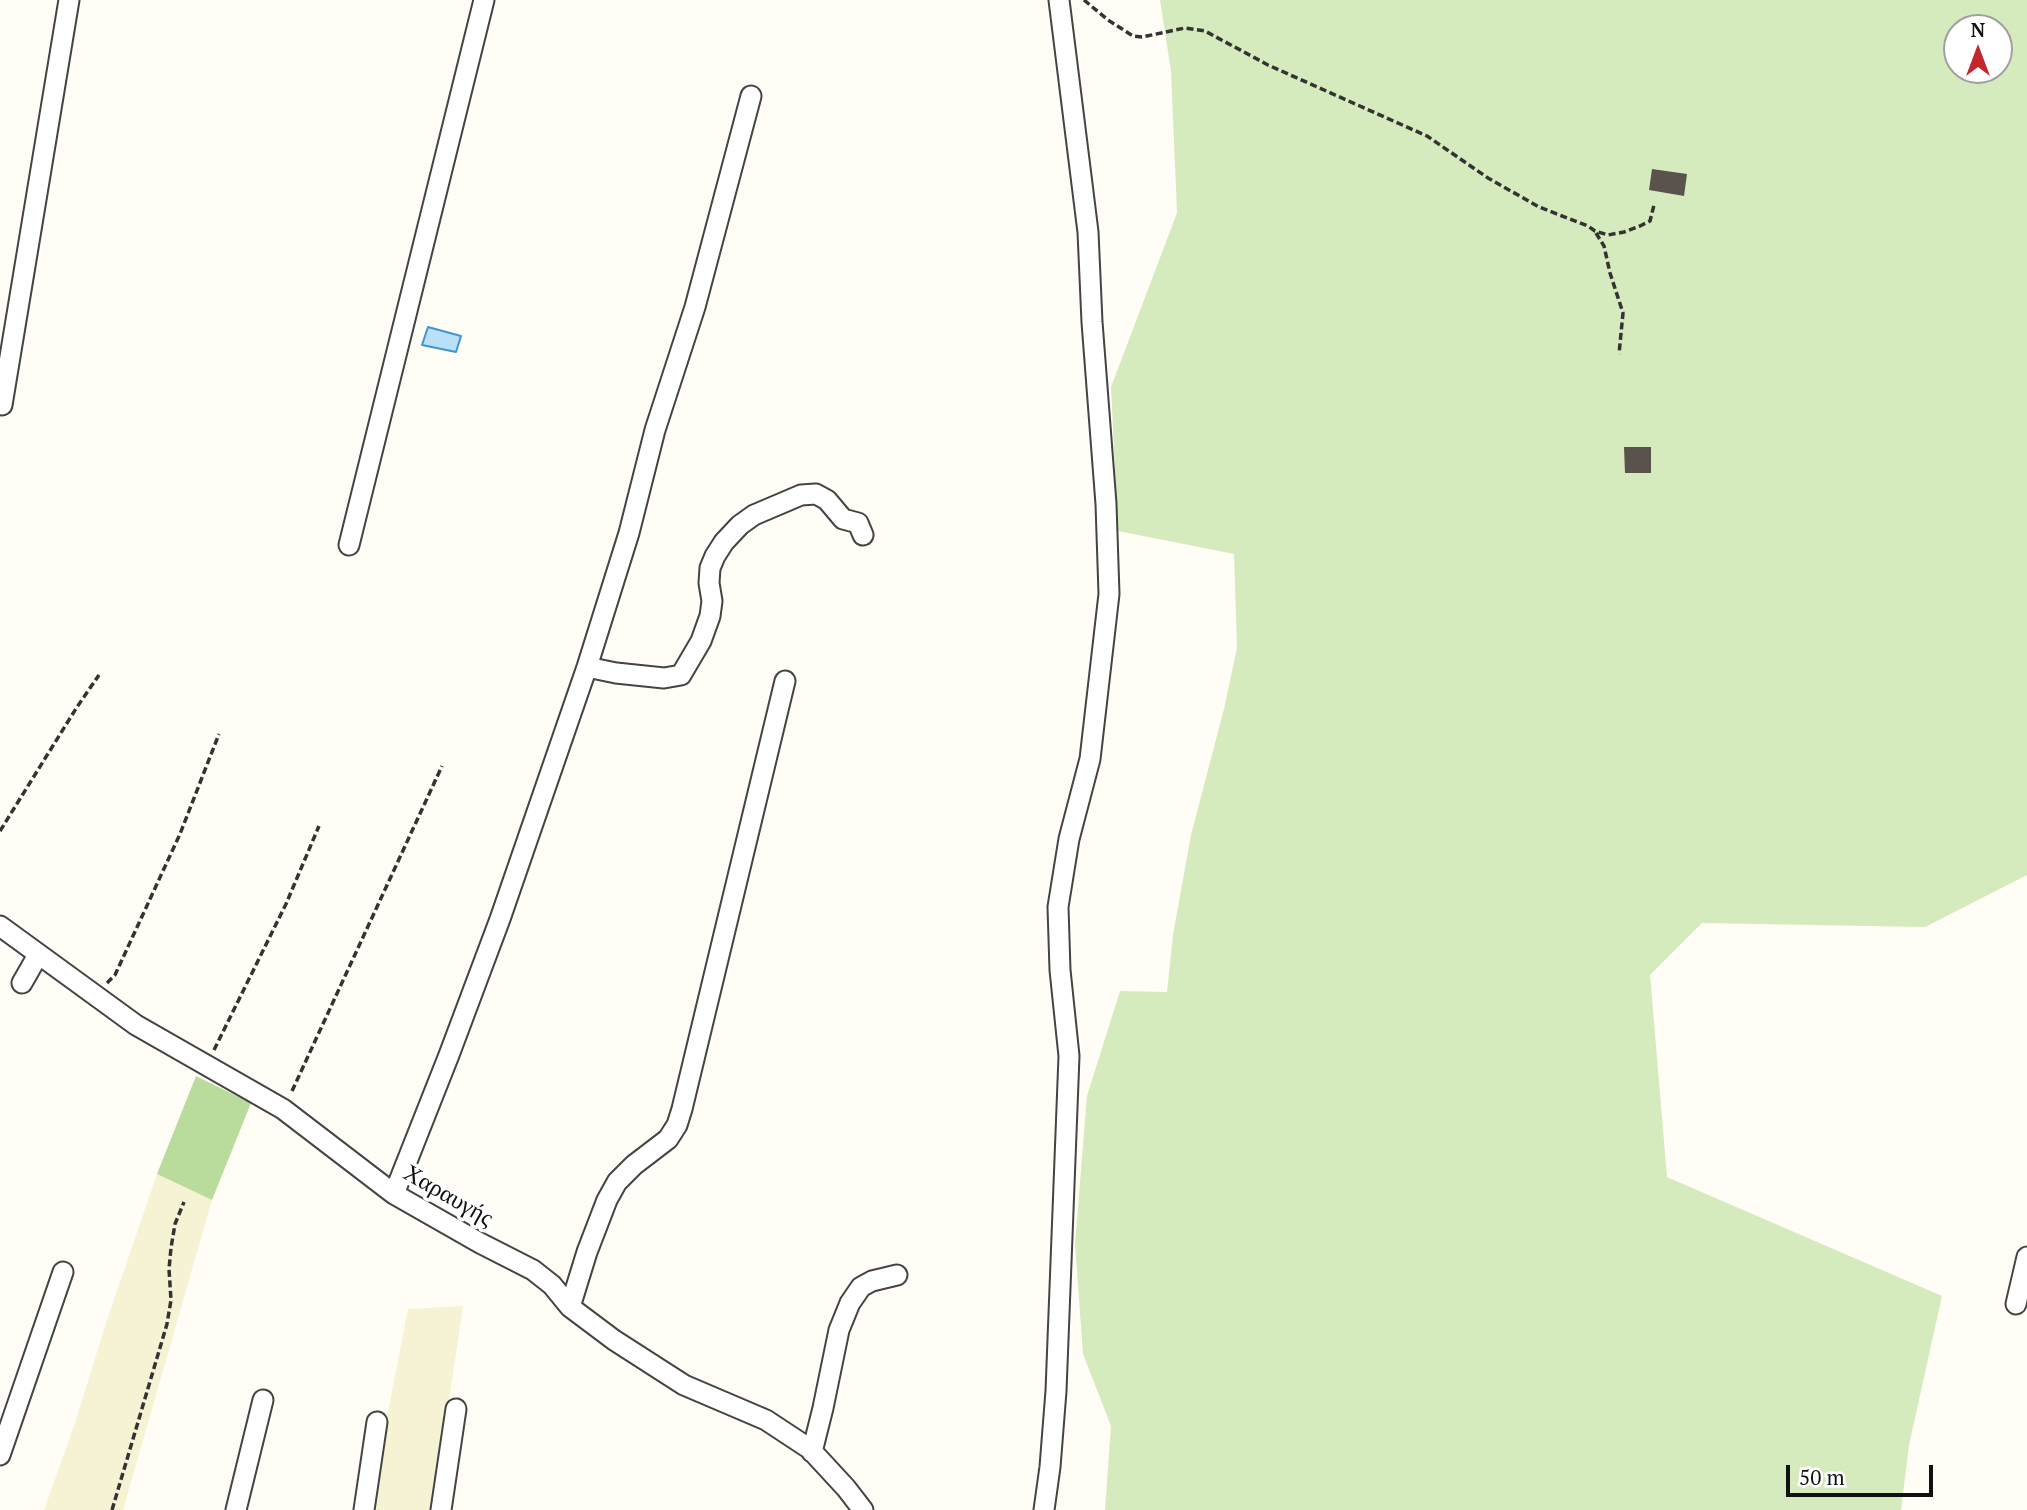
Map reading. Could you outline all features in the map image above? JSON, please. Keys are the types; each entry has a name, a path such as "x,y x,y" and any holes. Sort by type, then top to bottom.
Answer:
{"street":[{"path":"2,405 69,0"},
{"path":"349,545 484,0"},
{"path":"1044,1510 1056,1391 1069,1056 1060,970 1058,907 1069,839 1090,759 1109,594 1106,504 1088,232 1059,0"},
{"path":"394,1194 500,919 587,667 629,533 655,430 695,307 751,96"},
{"path":"587,667 664,678 681,674 701,641 710,616 710,568 715,556 740,525 754,515 800,495 816,494 827,500 843,519 858,523 863,535"},
{"path":"570,1307 599,1219 617,1182 668,1139 677,1125 785,681"},
{"name":"Χαραυγής","path":"0,926 136,1025 283,1109 394,1194 533,1270 552,1285 570,1307 614,1340 684,1385 766,1420 812,1451 863,1510"},
{"path":"22,983 38,955"},
{"path":"2016,1304 2027,1257"},
{"path":"0,1455 63,1272"},
{"path":"812,1451 824,1408 839,1330 850,1303 861,1287 872,1281 897,1275"},
{"path":"236,1510 263,1400"},
{"path":"441,1510 456,1409"},
{"path":"364,1510 377,1422"}],"path":[{"path":"1084,0 1133,36 1142,37 1185,28 1205,32 1268,65 1427,136 1488,178 1539,207 1595,231 1608,235 1640,226 1650,221 1654,205"},
{"path":"1595,231 1604,246 1623,313 1619,354"},
{"path":"0,831 99,674"},
{"path":"104,1002 106,985 115,975 180,834 219,734"},
{"path":"283,1109 442,766"},
{"path":"206,1065 286,904 319,826"},
{"path":"112,1510 167,1324 171,1300 171,1248 184,1202"}],"shaded area":[{"path":"157,1174 212,1200 123,1510 44,1510 75,1423"},
{"path":"463,1306 433,1510 372,1510 408,1309"}],"green space":[{"path":"1160,0 2027,0 2027,875 1925,927 1702,923 1650,975 1667,1177 1942,1296 1909,1445 1901,1510 1105,1510 1111,1426 1083,1354 1075,1244 1087,1096 1120,991 1167,992 1173,935 1191,835 1237,648 1234,554 1118,531 1111,387 1177,213 1171,71"},
{"path":"196,1076 251,1103 212,1200 157,1174"}],"water":[{"path":"428,327 461,336 456,352 422,345"}],"building":[{"path":"1652,169 1687,174 1684,196 1649,190"},
{"path":"1624,447 1651,447 1651,473 1625,473"}]}
